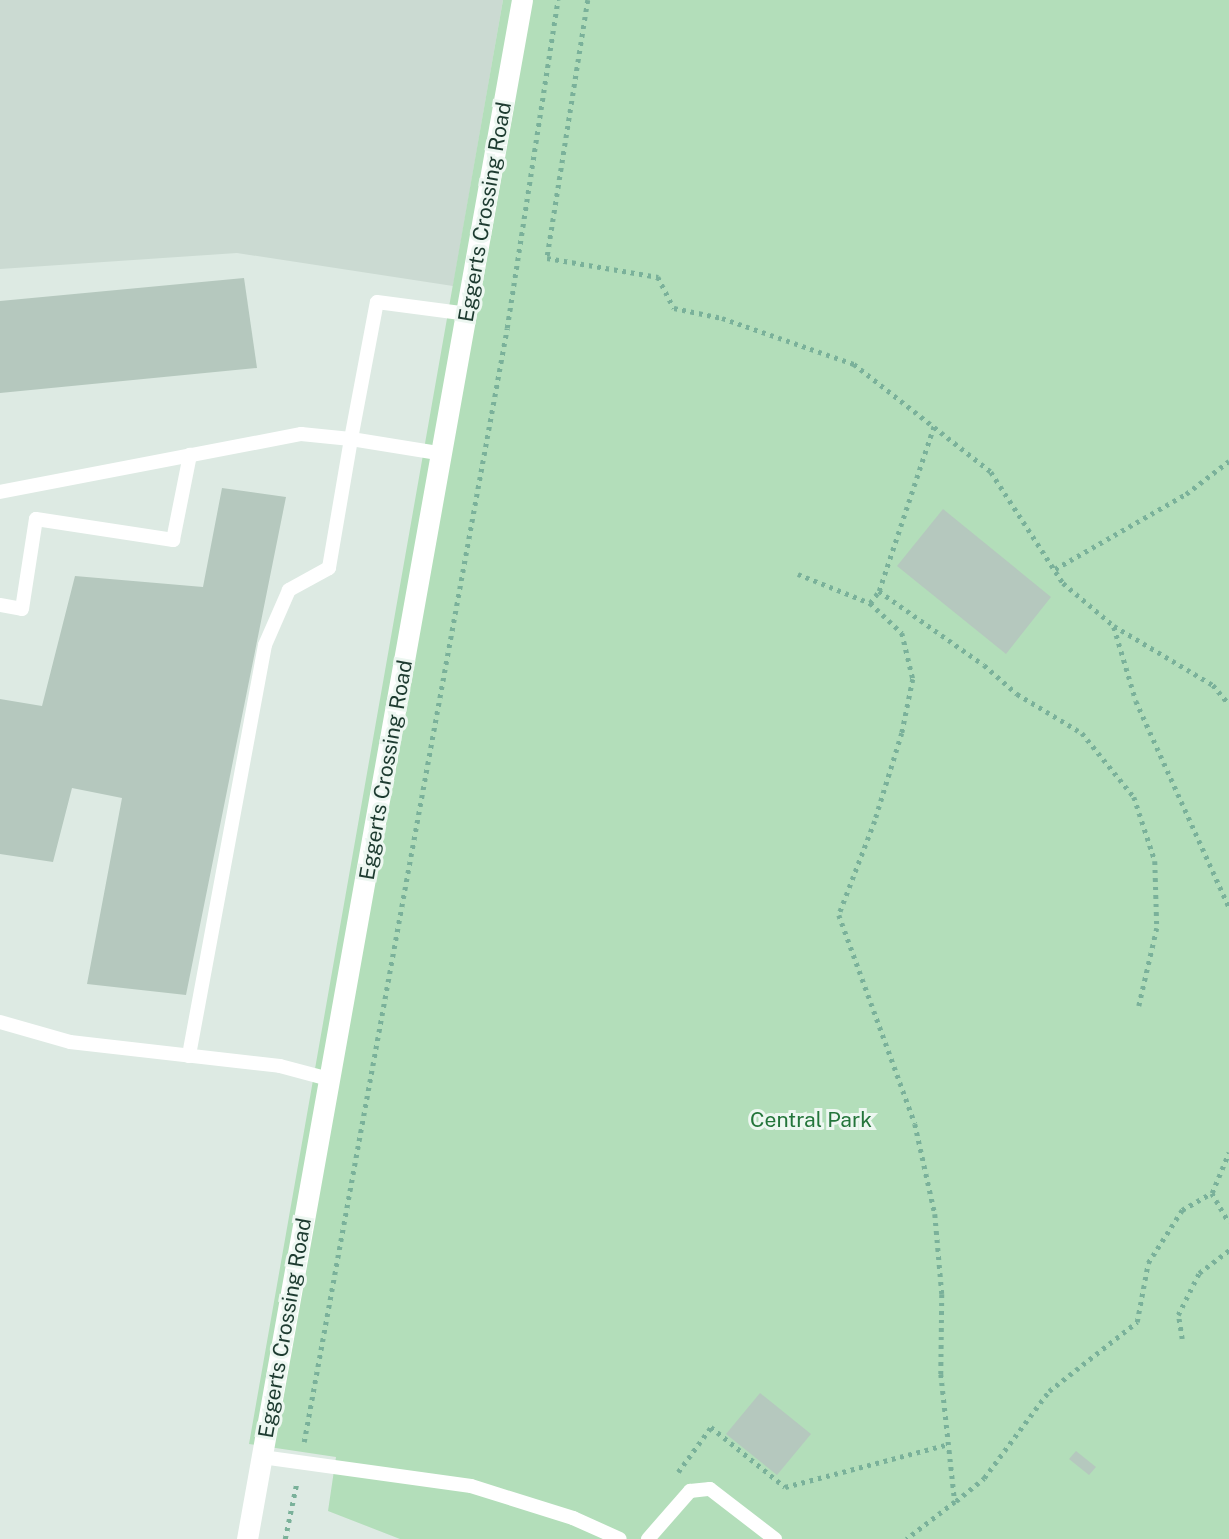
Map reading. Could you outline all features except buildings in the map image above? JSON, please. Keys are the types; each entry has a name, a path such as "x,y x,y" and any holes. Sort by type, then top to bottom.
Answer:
{"street":[{"name":"Eggerts Crossing Road","path":"247,1539 444,454 523,0"}],"lane":[{"path":"189,1056 265,645 289,590 329,568 377,302 468,314"},
{"path":"0,492 301,434 444,454"},
{"path":"0,605 22,609 36,519 173,540 190,455"},
{"path":"0,1022 70,1042 280,1066 329,1079"},
{"path":"262,1457 471,1486 573,1518 620,1539"},
{"path":"648,1539 690,1491 710,1489 775,1539"}],"path":[{"path":"285,1539 507,328 558,0"},
{"path":"588,0 547,258 658,278 674,308 722,318 854,364 991,472 1063,583 1114,626 1213,685 1229,704"},
{"path":"870,603 879,591 934,426"},
{"path":"1055,569 1186,494 1229,461"},
{"path":"798,573 870,603 902,633 913,679 902,733 875,821 839,915 915,1124 935,1214 942,1294 942,1374 955,1502"},
{"path":"879,591 984,665 1017,694 1082,733 1134,797 1155,861 1157,928 1139,1006"},
{"path":"1114,626 1136,701 1229,907"},
{"path":"906,1539 984,1478 1049,1391 1137,1322 1148,1263 1182,1210 1212,1193 1229,1152"},
{"path":"1212,1193 1229,1222"},
{"path":"1182,1339 1178,1315 1199,1273 1229,1250"},
{"path":"670,1483 710,1427 785,1487 949,1444"}],"shaded area":[{"path":"0,0 503,0 453,286 237,253 0,269"}],"green space":[{"name":"Central Park","path":"503,0 1229,0 1229,1539 400,1539 328,1511 336,1457 249,1444"}]}
